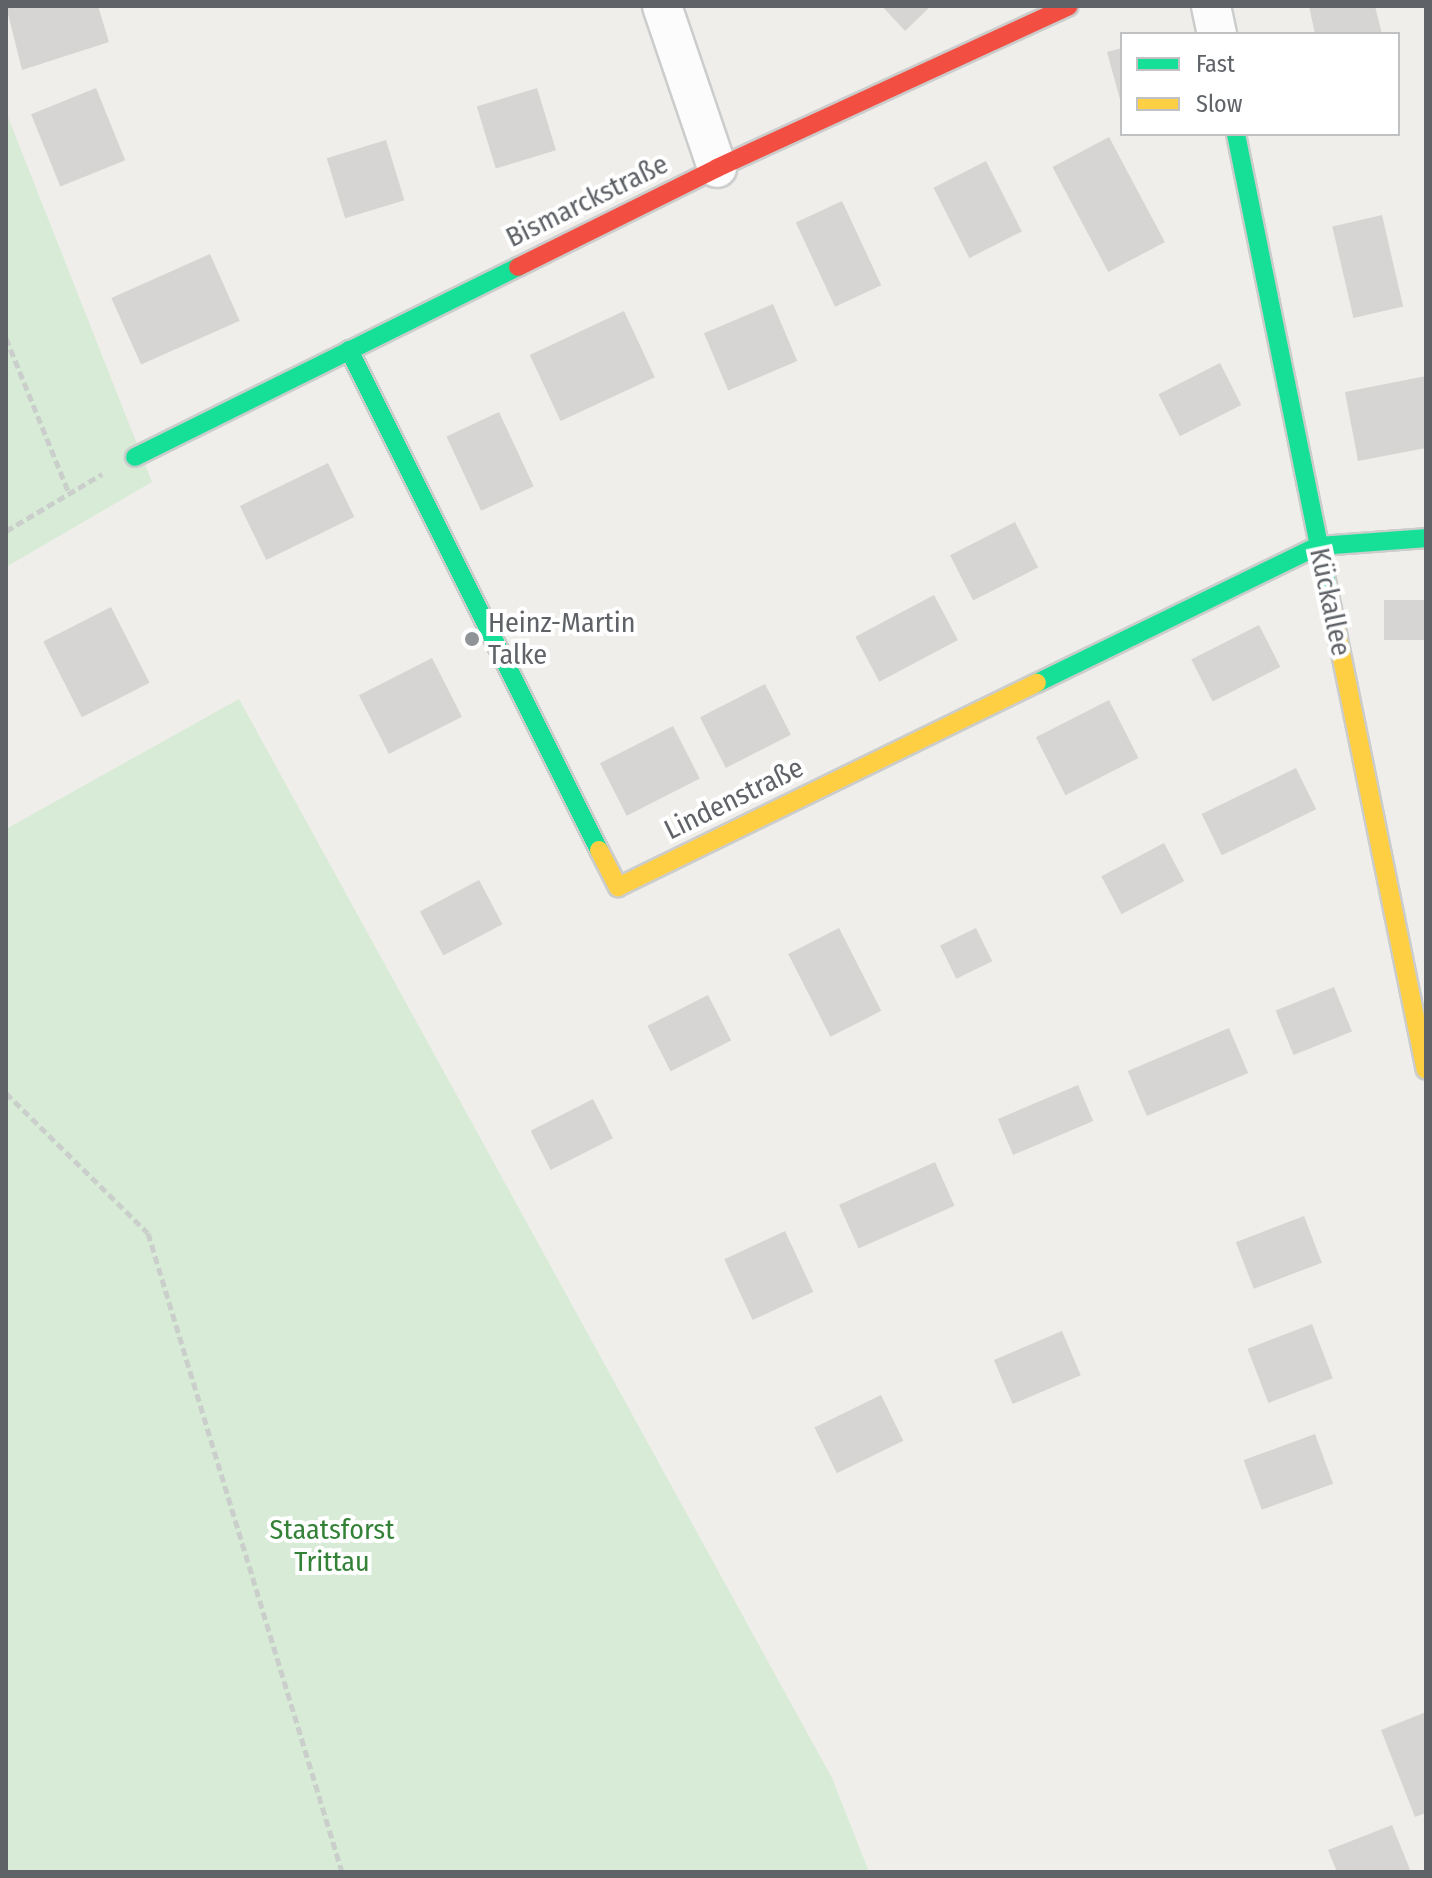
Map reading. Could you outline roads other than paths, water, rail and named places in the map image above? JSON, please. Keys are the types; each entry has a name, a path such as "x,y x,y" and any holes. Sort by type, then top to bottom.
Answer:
{"street":[{"path":"662,6 717,168"},
{"name":"Bismarckstraße","path":"135,457 717,168 1069,6"},
{"path":"1211,6 1217,32"},
{"name":"Kückallee","path":"1236,136 1426,1069"},
{"name":"Lindenstraße","path":"349,350 618,887 1318,546 1426,538"}],"place":[{"name":"Heinz-Martin Talke","path":"472,639"}],"park label":[{"name":"Staatsforst Trittau","path":"332,1546"}]}
